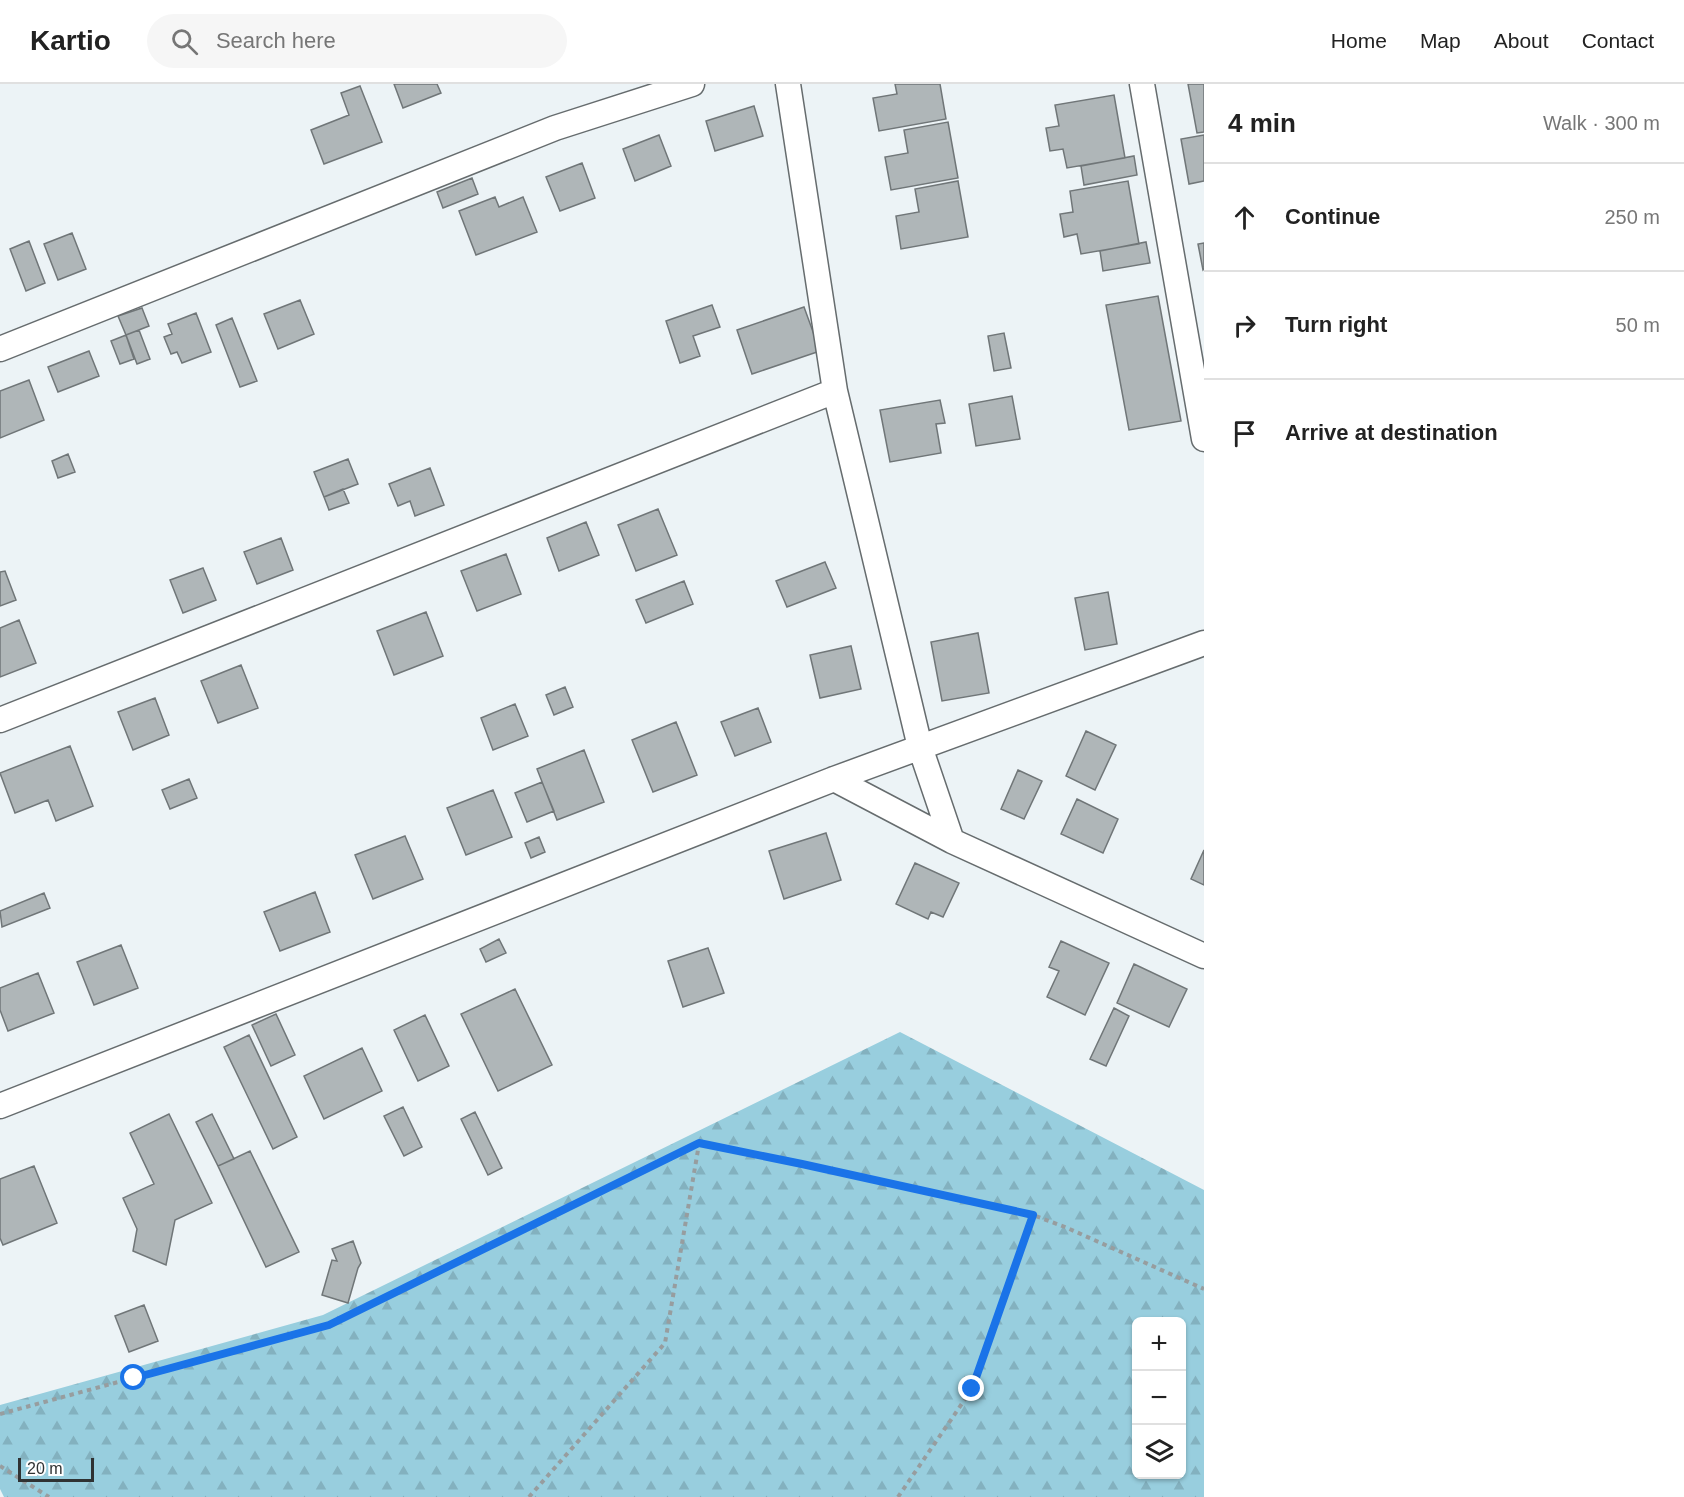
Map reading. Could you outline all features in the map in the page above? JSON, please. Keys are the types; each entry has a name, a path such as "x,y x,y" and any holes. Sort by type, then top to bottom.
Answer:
{"street":[{"path":"0,349 555,128 692,84"},
{"path":"788,84 835,391 920,747 952,842"},
{"path":"1142,84 1204,439"},
{"path":"0,720 835,391"},
{"path":"0,1106 834,779 1204,643"},
{"path":"834,779 952,842 1204,956"}],"path":[{"path":"529,1497 665,1343 699,1143"},
{"path":"0,1413 329,1325 699,1143 1033,1215 1204,1289"},
{"path":"898,1497 972,1389 1033,1215"},
{"path":"0,1466 49,1497"}],"green space":[{"path":"900,1032 1204,1190 1204,1497 4,1497 0,1489 0,1405 323,1315"}],"building":[{"path":"394,84 437,84 441,93 403,108"},
{"path":"895,84 940,84 946,119 879,131 873,98 897,94"},
{"path":"1188,84 1204,84 1204,132 1197,133"},
{"path":"360,86 382,142 324,164 311,130 349,115 341,93"},
{"path":"1114,95 1125,158 1067,168 1063,149 1050,151 1046,128 1059,126 1055,105"},
{"path":"754,106 763,136 715,151 706,121"},
{"path":"948,122 958,178 891,190 885,157 908,153 904,130"},
{"path":"659,135 671,166 635,181 623,149"},
{"path":"1204,135 1204,181 1189,184 1181,139"},
{"path":"1134,156 1137,175 1084,185 1081,166"},
{"path":"582,163 595,198 560,211 546,177"},
{"path":"472,178 478,194 443,208 437,192"},
{"path":"958,181 968,237 901,249 896,216 919,212 915,189"},
{"path":"1128,181 1139,244 1081,254 1077,234 1064,237 1060,214 1073,212 1070,191"},
{"path":"495,197 499,207 523,197 537,232 476,255 459,211"},
{"path":"72,233 86,269 58,280 44,244"},
{"path":"29,241 45,283 26,291 10,249"},
{"path":"1146,242 1150,263 1103,271 1100,251"},
{"path":"1204,243 1204,269 1203,270 1198,244"},
{"path":"1158,296 1181,421 1129,430 1106,305"},
{"path":"300,300 314,334 278,349 264,314"},
{"path":"712,305 720,327 693,336 700,356 680,363 666,321"},
{"path":"804,307 820,351 752,374 737,330"},
{"path":"142,308 149,326 126,335 118,316"},
{"path":"196,313 211,352 182,363 177,352 171,354 164,337 172,334 168,324"},
{"path":"232,318 257,381 240,387 216,325"},
{"path":"139,330 150,359 137,364 126,335"},
{"path":"1004,333 1011,368 994,371 988,336"},
{"path":"126,335 134,359 120,364 111,341"},
{"path":"89,351 99,376 58,392 48,367"},
{"path":"29,380 44,420 0,438 0,391"},
{"path":"1012,396 1020,439 976,446 969,404"},
{"path":"940,400 945,423 936,424 941,453 890,462 880,410"},
{"path":"68,454 75,472 58,478 52,461"},
{"path":"348,459 358,484 324,497 314,472"},
{"path":"430,468 444,505 415,516 410,501 398,506 389,484"},
{"path":"343,489 349,503 329,510 324,497"},
{"path":"658,509 677,555 636,571 618,525"},
{"path":"586,522 599,555 559,571 547,538"},
{"path":"281,538 293,570 257,584 244,552"},
{"path":"506,554 521,594 477,611 461,571"},
{"path":"825,562 836,588 787,607 776,581"},
{"path":"203,568 216,600 183,613 170,580"},
{"path":"5,571 16,600 0,606 0,572"},
{"path":"684,581 693,604 646,623 636,600"},
{"path":"1108,592 1117,644 1085,650 1075,598"},
{"path":"426,612 443,656 394,675 377,631"},
{"path":"19,620 36,663 0,677 0,628"},
{"path":"978,633 989,693 942,701 931,642"},
{"path":"851,646 861,689 820,698 810,655"},
{"path":"241,665 258,708 218,723 201,681"},
{"path":"565,687 573,707 554,715 546,695"},
{"path":"155,698 169,735 133,750 118,712"},
{"path":"515,704 528,736 493,750 481,718"},
{"path":"758,708 771,742 735,756 721,722"},
{"path":"676,722 697,775 653,792 632,740"},
{"path":"1086,731 1116,745 1095,790 1066,776"},
{"path":"70,746 93,806 56,821 48,800 15,813 0,773"},
{"path":"584,750 604,802 557,820 537,769"},
{"path":"1018,770 1042,781 1024,819 1001,809"},
{"path":"189,779 197,798 170,809 162,790"},
{"path":"542,782 554,811 527,822 515,793"},
{"path":"493,790 512,837 466,855 447,808"},
{"path":"1077,799 1118,819 1103,853 1061,834"},
{"path":"826,833 841,880 784,899 769,851"},
{"path":"405,836 423,879 373,899 355,855"},
{"path":"539,837 545,852 531,858 525,843"},
{"path":"1204,850 1204,885 1191,879"},
{"path":"915,863 959,883 943,917 931,912 928,919 896,904"},
{"path":"315,892 330,932 280,951 264,912"},
{"path":"44,893 50,908 2,927 0,911"},
{"path":"499,939 506,953 486,962 480,949"},
{"path":"1061,941 1109,963 1085,1015 1047,997 1059,971 1049,967"},
{"path":"121,945 138,988 94,1005 77,962"},
{"path":"708,948 724,993 683,1007 668,961"},
{"path":"1134,964 1187,989 1169,1027 1117,1003"},
{"path":"38,973 54,1013 8,1031 0,1010 0,988"},
{"path":"515,989 552,1065 498,1091 461,1014"},
{"path":"1114,1008 1129,1016 1106,1066 1090,1059"},
{"path":"276,1014 295,1055 271,1066 252,1025"},
{"path":"425,1015 449,1066 418,1081 394,1030"},
{"path":"249,1035 297,1137 273,1149 224,1047"},
{"path":"362,1048 382,1091 324,1119 304,1076"},
{"path":"403,1107 422,1147 404,1156 384,1116"},
{"path":"475,1112 502,1168 488,1175 461,1119"},
{"path":"169,1114 212,1203 175,1220 166,1265 133,1251 137,1229 123,1198 154,1184 130,1133"},
{"path":"212,1114 234,1159 218,1166 196,1122"},
{"path":"250,1151 299,1252 266,1267 218,1166"},
{"path":"34,1166 57,1223 3,1245 0,1238 0,1179"},
{"path":"353,1241 361,1263 348,1303 322,1295 332,1260 337,1261 332,1249"},
{"path":"144,1305 158,1341 129,1352 115,1316"}],"route":[{"path":"134,1378 329,1325 699,1143 1033,1215 972,1389"}]}
